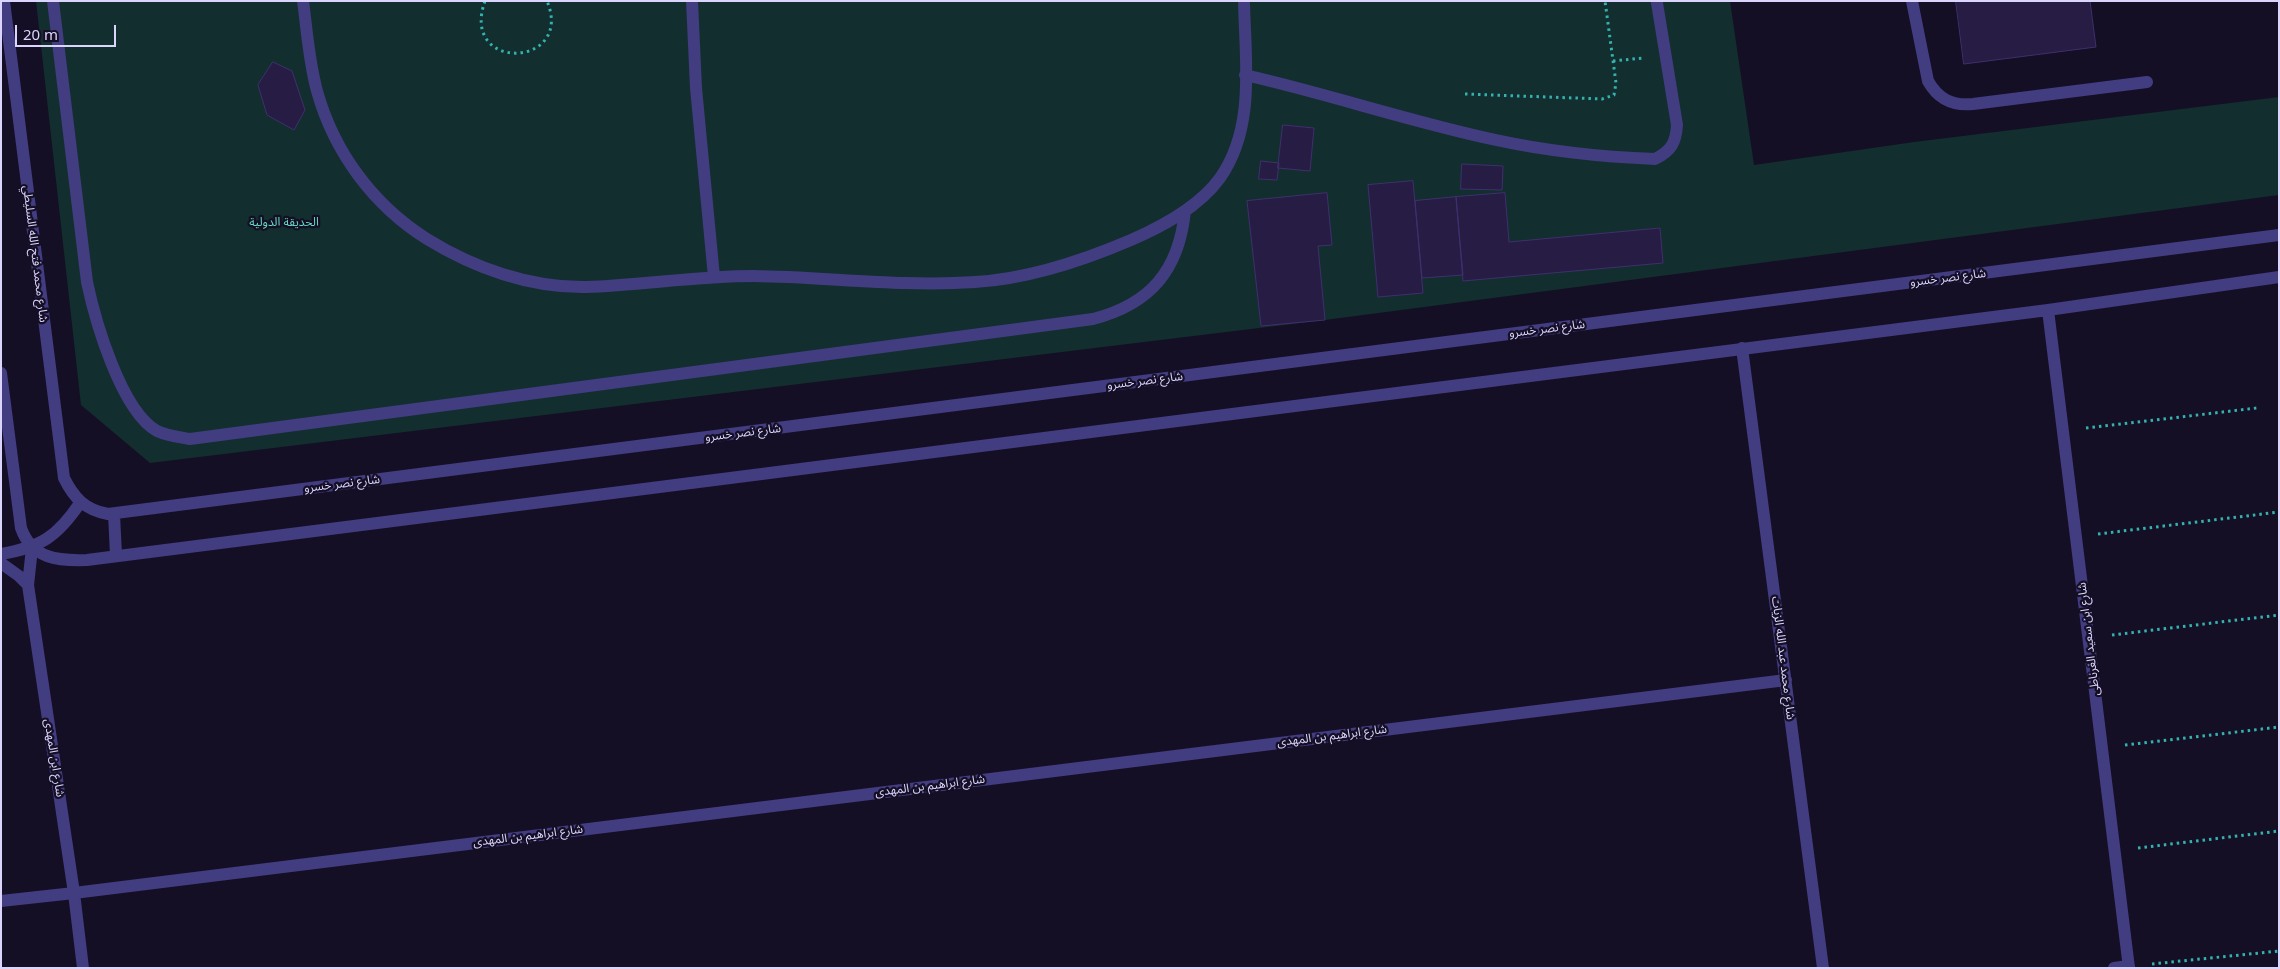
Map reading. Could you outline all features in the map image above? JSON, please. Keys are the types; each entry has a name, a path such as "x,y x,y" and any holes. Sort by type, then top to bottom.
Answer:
{"street":[{"name":"شارع محمد فتح الله السليطي","path":"4,1 62,466 67,483 80,503"},
{"path":"53,1 86,282 97,325 112,364 143,419 156,430 173,437 190,438 1093,319 1130,306 1146,294 1163,277 1175,257 1183,234 1185,211"},
{"path":"303,1 317,89 337,142 351,166 372,192 397,216 424,237 453,254 485,268 518,278 584,287 714,277 761,276 900,283 978,282 1052,268 1104,252 1145,234 1185,211 1204,196 1219,179 1231,159 1244,118 1244,1"},
{"path":"692,1 696,88 714,277"},
{"path":"1912,1 1928,81 1933,90 1951,103 1973,104 2147,82"},
{"path":"1244,75 1334,96 1494,139 1553,149 1655,159 1668,152 1676,140 1677,125 1657,2"},
{"name":"شارع نصر خسرو","path":"80,503 97,512 114,514 2279,235"},
{"path":"1,373 21,528 26,542 32,548 53,558 70,560 2048,310 2279,277"},
{"name":"شارع ابن سعيد الغرناطى","path":"2048,310 2129,967"},
{"name":"شارع محمد عبد الله الزيات","path":"1742,348 1823,968"},
{"path":"1,554 32,548 59,530 80,503"},
{"path":"114,514 116,555"},
{"name":"شارع ابن المهدى","path":"32,548 28,585 74,892 83,968"},
{"path":"1,563 28,585"},
{"name":"شارع ابراهيم بن المهدى","path":"1,901 1786,680"},
{"path":"2114,968 2129,967"}],"path":[{"path":"485,1 481,13 481,27 487,40 497,49 510,54 531,51 547,38 552,25 551,11 547,1"},
{"path":"1465,94 1602,99 1614,95 1616,83 1606,1"},
{"path":"2063,431 2257,408"},
{"path":"2076,537 2279,512"},
{"path":"2089,638 2279,616"},
{"path":"2102,748 2279,727"},
{"path":"2115,850 2279,831"},
{"path":"2129,967 2279,951"}],"green space":[{"name":"الحديقة الدولية","path":"36,1 1730,1 1754,165 1914,142 2279,97 2279,195 1325,320 150,463 81,405"}],"building":[{"path":"1956,1 2090,1 2096,47 1964,64"},
{"path":"273,62 292,71 305,110 294,130 267,115 258,85"},
{"path":"1283,125 1314,128 1310,171 1278,168"},
{"path":"1261,161 1279,163 1277,180 1259,179"},
{"path":"1462,164 1503,166 1502,190 1461,189"},
{"path":"1413,181 1423,293 1378,297 1368,185"},
{"path":"1327,193 1332,245 1318,246 1325,320 1261,326 1247,201"},
{"path":"1505,193 1509,242 1660,228 1663,263 1463,281 1456,197"},
{"path":"1456,197 1463,275 1422,278 1415,201"}]}
